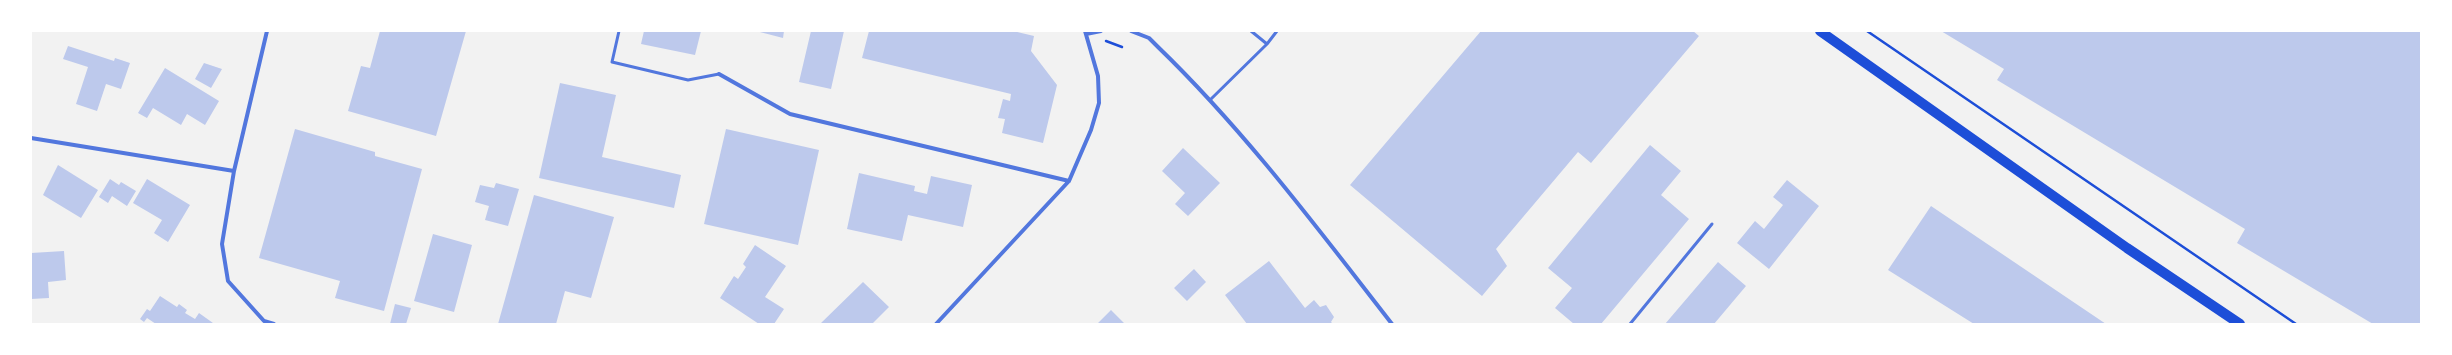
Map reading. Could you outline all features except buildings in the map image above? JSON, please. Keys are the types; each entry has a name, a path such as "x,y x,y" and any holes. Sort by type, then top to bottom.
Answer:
{"main road":[{"path":"1820,31 2127,248 2240,324"}],"street":[{"path":"267,31 234,171 222,244 228,281 264,321 274,324"},
{"path":"936,324 1069,181 1091,130 1099,103 1098,76 1086,32 1101,31"},
{"path":"1131,31 1149,38 1210,100 1333,248 1392,324"},
{"path":"719,74 790,114 1069,181"},
{"path":"31,138 234,171"}],"lane":[{"path":"619,31 612,62 688,80 719,74"},
{"path":"1251,31 1267,44"},
{"path":"1210,100 1267,44 1277,31"},
{"path":"1630,324 1712,224"}],"path":[{"path":"1867,31 2296,324"}]}
